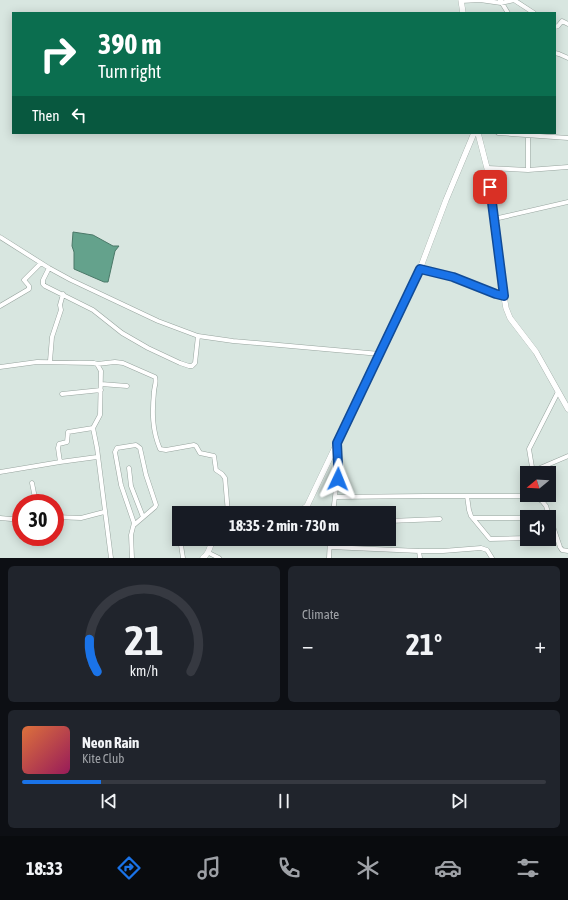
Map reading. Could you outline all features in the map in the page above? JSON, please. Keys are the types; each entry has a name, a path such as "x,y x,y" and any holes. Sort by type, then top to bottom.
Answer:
{"street":[{"path":"463,12 461,1 480,0 516,1 532,12"},
{"path":"500,1 507,12"},
{"path":"556,27 562,21 568,24"},
{"path":"556,53 568,58"},
{"path":"307,506 420,269 446,200 474,134"},
{"path":"478,134 487,168 506,308 510,318 536,352 568,409"},
{"path":"528,170 528,134 568,138"},
{"path":"487,168 528,170 568,167"},
{"path":"494,219 568,202"},
{"path":"0,237 50,268 144,315 198,336 380,354"},
{"path":"0,306 29,288 24,280 41,263"},
{"path":"50,268 43,280 43,284 93,310 109,324 133,340 180,363 189,366 192,366 195,363 198,336"},
{"path":"420,269 453,277 492,293 504,296"},
{"path":"50,361 52,337 61,310 60,305 63,294"},
{"path":"0,367 50,361 98,364 116,362 123,363 155,377 156,382 154,392 153,425 160,449 164,450 194,445 200,453 214,456 216,470 225,478 227,506"},
{"path":"98,364 101,371 100,415 93,428 111,558"},
{"path":"101,384 127,386"},
{"path":"62,394 101,390"},
{"path":"533,466 529,449 558,392"},
{"path":"60,462 58,446 59,444 67,442 68,432 93,428"},
{"path":"334,506 338,464 337,443"},
{"path":"132,558 131,535 134,525 156,505 146,475 140,448 136,445 117,448 115,452 121,485 134,525"},
{"path":"545,466 568,456"},
{"path":"0,472 97,457"},
{"path":"129,468 134,494 143,517"},
{"path":"32,483 34,494"},
{"path":"467,496 469,510 473,518 492,540 520,538"},
{"path":"335,497 520,496"},
{"path":"64,517 81,518 104,512"},
{"path":"0,518 12,519"},
{"path":"473,518 520,518"},
{"path":"396,520 440,520"},
{"path":"556,535 561,549 568,551"},
{"path":"181,546 183,558"},
{"path":"329,558 330,547 419,551 482,548 487,550 492,558"},
{"path":"419,551 420,558"},
{"path":"203,558 210,555 219,558"}],"shaded area":[{"path":"73,232 93,235 113,246 119,246 115,251 108,282 104,282 74,269 74,252 72,246"}],"route":[{"path":"338,479 337,443 420,269 463,280 504,296 490,187"}]}
